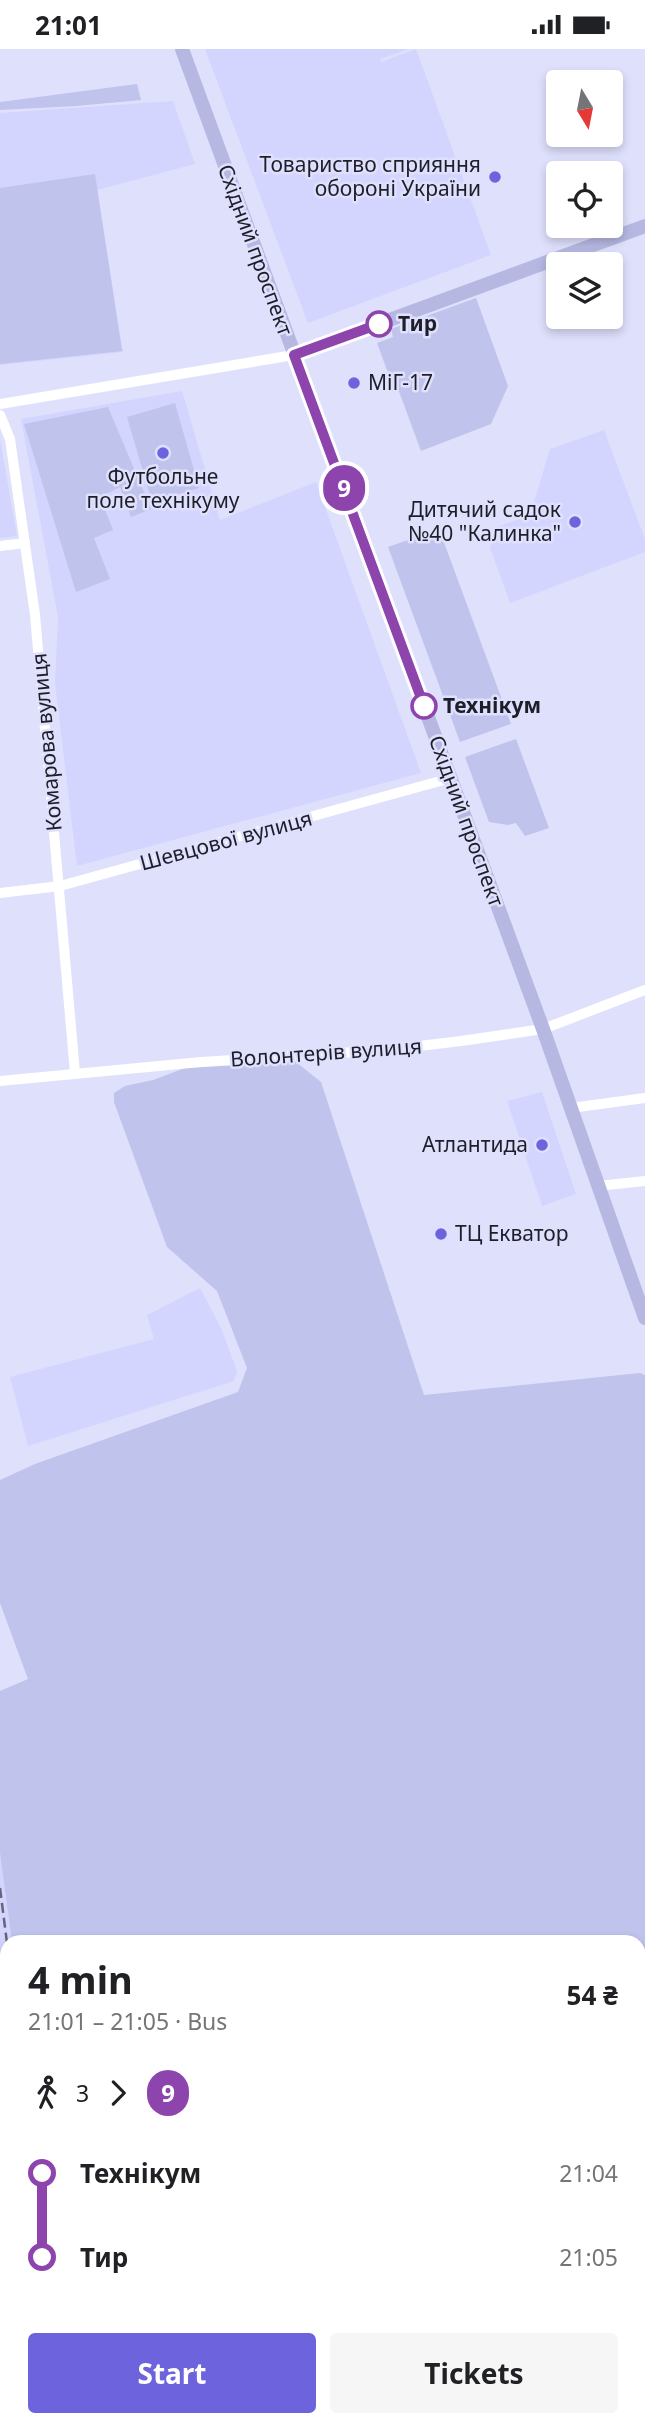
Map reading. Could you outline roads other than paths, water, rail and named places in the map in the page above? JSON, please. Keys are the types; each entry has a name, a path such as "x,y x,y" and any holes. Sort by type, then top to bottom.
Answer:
{"main road":[{"name":"Східний проспект","path":"182,49 543,1029 645,1318"},
{"path":"294,355 645,226"}],"street":[{"path":"0,404 294,355"},
{"name":"Комарова вулиця","path":"0,415 10,439 35,615 75,1073"},
{"path":"0,546 25,543"},
{"name":"Шевцової вулиця","path":"0,893 60,886 451,778"},
{"name":"Волонтерів вулиця","path":"0,1081 201,1062 386,1050 543,1029 645,991"},
{"path":"571,1108 645,1098"},
{"path":"598,1186 645,1181"}],"railway":[{"path":"0,1888 6,1935"}],"place":[{"name":"Товариство сприяння обороні України","path":"495,177"},
{"name":"Тир","path":"379,324"},
{"name":"МіГ-17","path":"354,383"},
{"name":"Футбольне поле технікуму","path":"163,453"},
{"name":"Дитячий садок №40 \"Калинка\"","path":"575,522"},
{"name":"Технікум","path":"424,706"},
{"name":"Атлантида","path":"542,1145"},
{"name":"ТЦ Екватор","path":"441,1234"}]}
